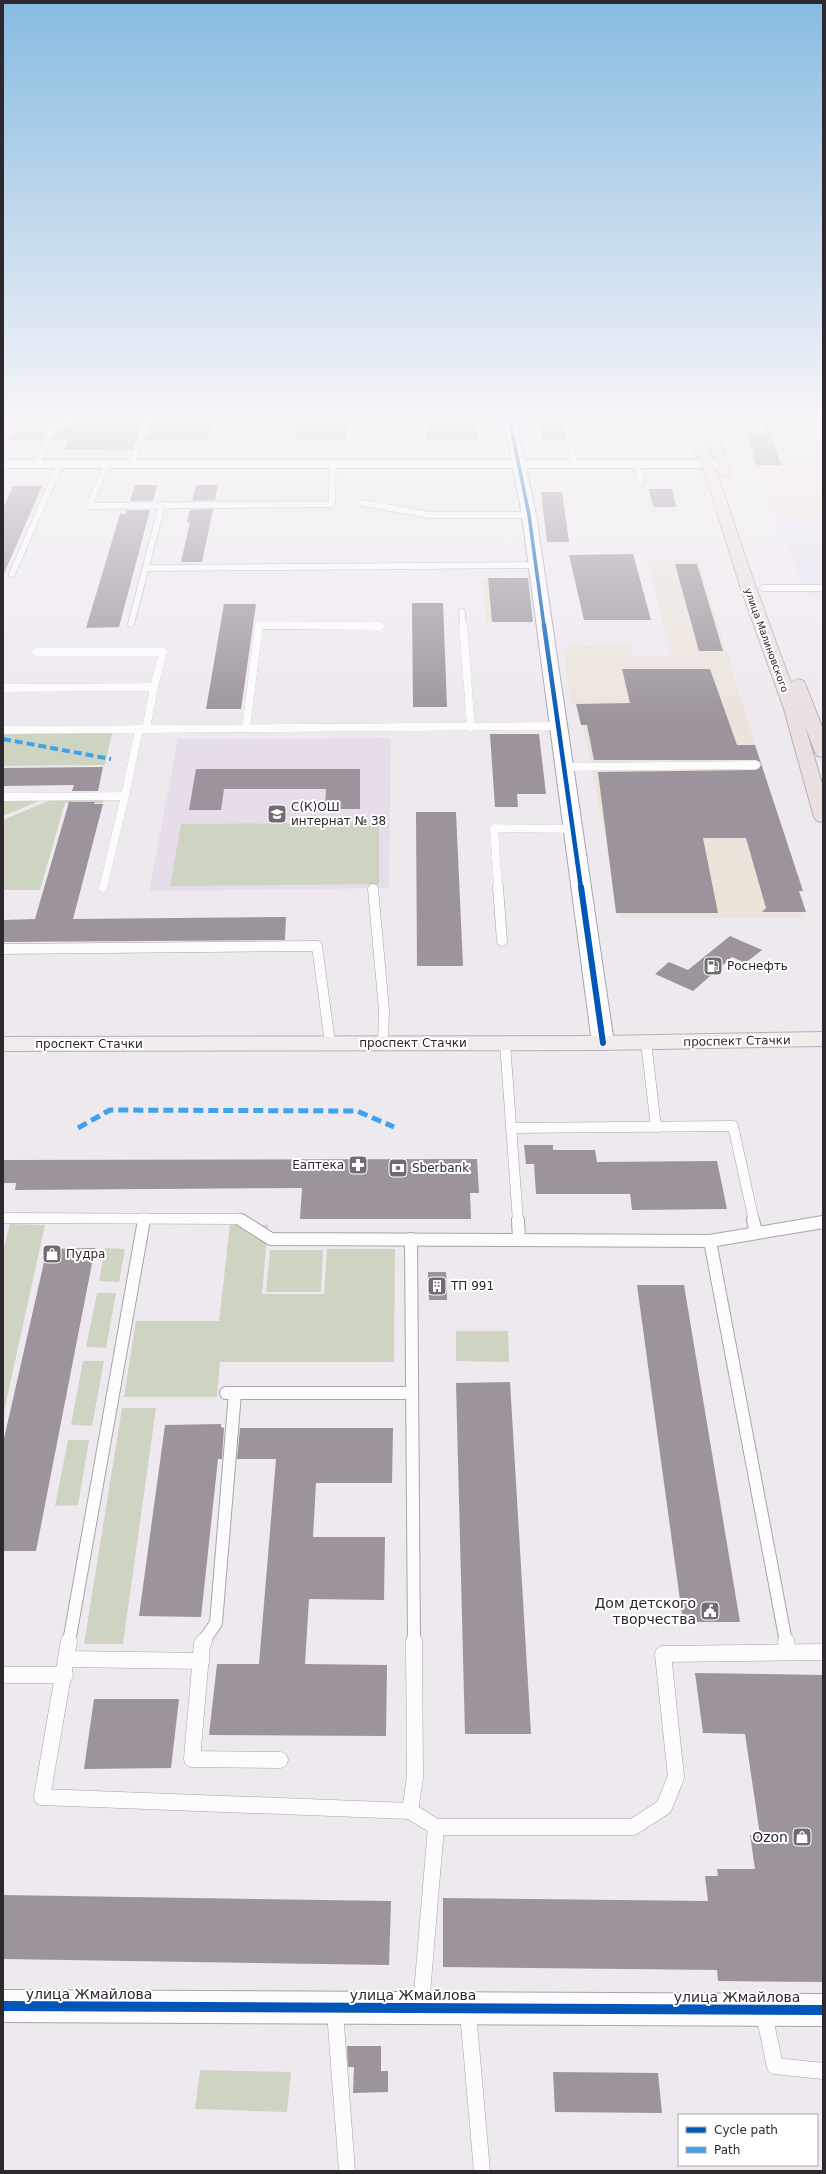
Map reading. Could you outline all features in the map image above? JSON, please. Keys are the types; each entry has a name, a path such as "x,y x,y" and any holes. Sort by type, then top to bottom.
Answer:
{"highway":[{"name":"улица Малиновского","path":"729,518 748,588 792,709 823,818"},
{"name":"улица Малиновского","path":"758,573 768,602"},
{"name":"улица Малиновского","path":"794,673 823,752"}],"main road":[{"name":"проспект Стачки","path":"3,1044 603,1043 823,1039"}],"street":[{"path":"529,518 566,767 603,1043"},
{"name":"улица Жмайлова","path":"3,2006 823,2010"}],"lane":[{"path":"12,574 36,518"},
{"path":"131,624 159,518"},
{"path":"146,568 536,566"},
{"path":"763,588 823,588"},
{"path":"462,612 471,727"},
{"path":"246,728 259,626 380,626"},
{"path":"36,652 163,652 125,796 103,888"},
{"path":"3,688 154,687"},
{"path":"3,730 560,726"},
{"path":"566,767 756,765"},
{"path":"3,797 125,796"},
{"path":"502,941 494,828 574,829"},
{"path":"373,889 384,1010 383,1043"},
{"path":"3,950 317,946 324,1009 330,1043"},
{"path":"646,1042 656,1127"},
{"path":"505,1043 519,1240"},
{"path":"511,1128 733,1126 756,1232"},
{"path":"4,1220 144,1218 239,1219 271,1239 710,1241 756,1232 823,1222"},
{"path":"144,1218 65,1675 42,1798 410,1812 436,1827 633,1827 664,1806 676,1777 664,1654 823,1652"},
{"path":"410,1812 415,1777 411,1239"},
{"path":"710,1241 788,1652"},
{"path":"280,1760 192,1759 202,1644 216,1623 230,1393 412,1393"},
{"path":"67,1659 201,1661"},
{"path":"3,1674 65,1675"},
{"path":"420,2007 436,1827"},
{"path":"334,2007 347,2153 347,2171"},
{"path":"468,2008 482,2171"},
{"path":"763,2010 775,2066 823,2071"}],"shaded area":[{"path":"774,518 795,518 823,525 823,600 808,596"},
{"path":"795,518 823,518 823,525"},
{"path":"698,559 755,744 805,918 621,918 578,707 571,702 564,653 566,645 599,646 599,643 630,643 633,656 672,656 649,567 650,561"},
{"path":"483,579 526,579 531,623 486,623"},
{"name":"С(К)ОШ интернат № 38","path":"391,738 389,888 149,891 178,739"}],"green space":[{"path":"3,733 112,733 105,765 3,766"},
{"path":"44,799 3,816 3,800"},
{"path":"53,799 104,799 103,803 65,803 40,890 3,890 3,820"},
{"path":"379,823 379,884 170,886 181,824"},
{"path":"10,1224 45,1225 3,1416 3,1252"},
{"path":"230,1225 268,1225 262,1294 324,1294 327,1249 395,1249 394,1362 220,1362 217,1397 124,1397 136,1321 219,1321"},
{"path":"105,1248 125,1249 119,1282 99,1281"},
{"path":"270,1250 323,1250 321,1292 266,1292"},
{"path":"97,1293 116,1293 106,1348 86,1347"},
{"path":"456,1331 508,1331 509,1362 456,1361"},
{"path":"83,1361 104,1361 92,1426 71,1425"},
{"path":"122,1408 156,1408 123,1644 84,1644"},
{"path":"68,1440 89,1440 78,1505 55,1506"},
{"path":"200,2070 291,2072 287,2112 195,2109"}],"building":[{"path":"3,518 28,518 3,576"},
{"path":"119,518 148,518 119,627 86,628"},
{"path":"188,518 211,518 202,562 181,562 190,522 187,522"},
{"path":"544,518 566,518 569,542 547,542"},
{"path":"633,554 651,620 584,620 569,555"},
{"path":"675,564 697,564 723,651 699,651"},
{"path":"488,578 528,578 533,622 492,622"},
{"path":"412,603 443,603 447,707 413,707"},
{"path":"224,604 256,604 241,709 206,709"},
{"path":"622,669 710,669 737,745 755,745 803,891 799,891 806,912 762,912 766,908 746,838 703,838 718,913 616,913 598,772 756,770 761,765 760,762 756,760 594,760 587,725 581,725 576,704 630,703"},
{"path":"490,734 539,734 546,794 517,794 518,807 495,807"},
{"path":"103,767 98,791 72,791 74,785 3,786 3,768"},
{"path":"196,769 360,769 360,809 325,809 326,789 224,789 221,810 189,810"},
{"path":"69,802 95,802 94,804 103,804 73,919 286,917 285,940 3,942 3,920 35,919"},
{"path":"416,812 456,812 463,966 417,966"},
{"path":"730,936 762,950 745,963 732,957 693,991 655,974 669,962 688,970"},
{"path":"524,1145 553,1145 553,1150 595,1150 597,1162 717,1161 727,1209 632,1210 630,1194 536,1194 534,1164 526,1164"},
{"path":"477,1159 479,1193 470,1193 471,1219 300,1219 302,1188 15,1190 16,1183 3,1183 3,1160"},
{"path":"95,1248 36,1551 3,1551 3,1443 47,1249"},
{"name":"ТП 991","path":"428,1272 446,1272 447,1300 429,1300"},
{"path":"637,1285 684,1285 740,1622 683,1622"},
{"path":"510,1382 531,1734 465,1734 456,1383"},
{"path":"221,1424 221,1427 224,1428 222,1459 218,1459 201,1617 139,1616 165,1425"},
{"path":"240,1428 393,1428 392,1483 316,1483 313,1537 385,1537 384,1600 309,1599 305,1664 387,1665 386,1736 209,1735 217,1664 259,1664 276,1459 237,1459"},
{"path":"695,1673 823,1675 823,1982 718,1981 717,1970 443,1967 443,1898 708,1901 705,1876 718,1876 717,1869 755,1869 750,1835 760,1835 745,1734 703,1733"},
{"path":"94,1699 179,1699 171,1768 84,1769"},
{"path":"3,1895 391,1901 389,1965 3,1959"},
{"path":"347,2046 381,2046 381,2071 388,2071 388,2092 353,2093 354,2067 348,2067"},
{"path":"553,2072 658,2073 662,2113 555,2112"}],"marked path":[{"path":"3,739 111,759"},
{"path":"78,1128 110,1110 357,1111 394,1127"}],"cycle path":[{"path":"529,518 603,1043"},
{"path":"3,2006 823,2010"}],"place":[{"name":"С(К)ОШ интернат № 38","path":"277,814"},
{"name":"Роснефть","path":"713,966"},
{"name":"Еаптека","path":"358,1165"},
{"name":"Sberbank","path":"398,1168"},
{"name":"Пудра","path":"52,1254"},
{"name":"ТП 991","path":"437,1286"},
{"name":"Дом детского творчества","path":"710,1611"},
{"name":"Ozon","path":"802,1837"}]}
